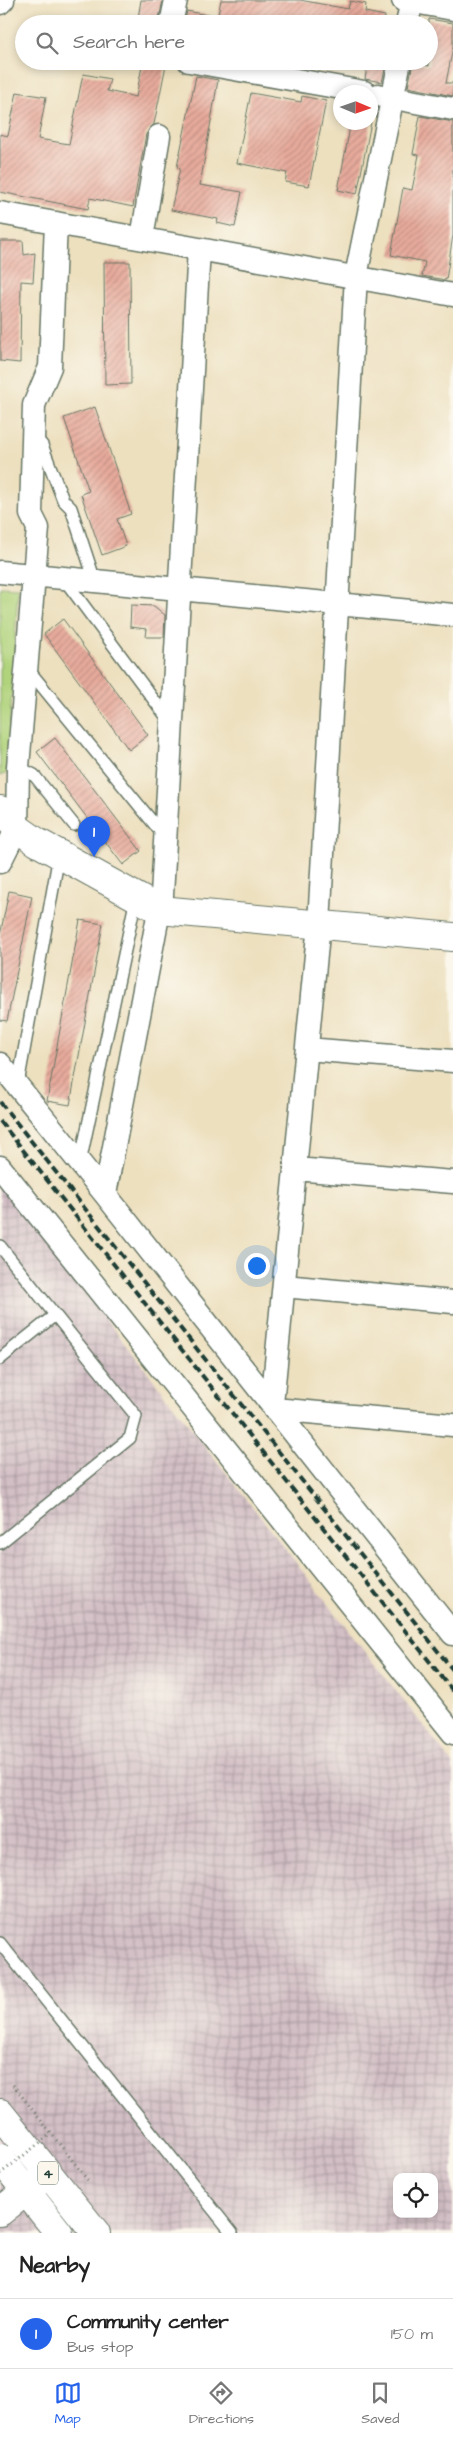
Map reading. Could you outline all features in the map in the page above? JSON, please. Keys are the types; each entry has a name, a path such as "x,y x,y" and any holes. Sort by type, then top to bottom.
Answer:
{"main road":[{"path":"8,819 37,842 160,910 453,937"},
{"name":"4","path":"0,2113 96,2233"},
{"name":"4","path":"0,2158 58,2233"},
{"path":"0,2212 48,2174"}],"street":[{"path":"0,3 3,0"},
{"path":"173,15 176,0"},
{"path":"408,15 409,1 453,9"},
{"path":"240,70 333,87"},
{"path":"274,1409 272,1404 319,924 356,276 398,70"},
{"path":"378,95 452,102"},
{"path":"142,238 159,136"},
{"path":"0,213 453,295"},
{"path":"0,862 18,767 38,528 31,514 34,406 50,367 56,223"},
{"path":"105,1194 160,910 199,249"},
{"path":"0,572 336,605 453,614"},
{"path":"307,1048 453,1061"},
{"path":"0,1064 453,1634"},
{"path":"0,1167 453,1733"},
{"path":"295,1169 453,1182"},
{"path":"284,1286 453,1302"},
{"path":"274,1409 453,1426"}],"lane":[{"path":"33,435 42,445 63,500 71,508 96,581"},
{"path":"63,578 172,725"},
{"path":"26,667 165,838"},
{"path":"18,767 34,775 74,825"},
{"path":"17,1086 60,855"},
{"path":"80,1163 136,896"},
{"path":"0,1246 136,1416 130,1438 0,1543"},
{"path":"0,1359 55,1315"},
{"path":"0,1942 232,2233"}],"path":[{"path":"13,2085 90,2183"},
{"path":"0,2174 51,2134"}],"shaded area":[{"path":"0,1183 453,1764 453,2233 0,2233"}],"green space":[{"path":"0,587 18,588 7,773 0,776"}],"building":[{"path":"141,0 163,0 160,15 138,15"},
{"path":"221,0 300,0 348,9 350,1 366,4 365,12 380,15 218,15"},
{"path":"187,11 207,15 186,15"},
{"path":"438,20 453,23 453,47 446,83 453,83 453,96 408,87 412,70 438,70"},
{"path":"141,70 165,70 154,124 146,134 133,207 90,198 88,209 0,192 0,134 8,136 17,92 46,97 38,139 69,144 83,74 110,79 107,91 136,97"},
{"path":"366,70 385,70 382,82 365,79"},
{"path":"196,76 218,80 200,185 242,192 235,227 217,223 218,219 171,210 180,168 177,167"},
{"path":"251,93 301,102 302,96 326,101 309,186 285,182 287,173 237,163"},
{"path":"420,116 453,122 453,235 446,280 422,276 425,262 391,255 403,188 412,190 419,155 413,154"},
{"path":"349,130 369,130 357,194 338,190"},
{"path":"0,241 23,241 24,255 35,253 33,282 21,281 20,363 0,361"},
{"path":"104,262 130,262 131,384 105,385"},
{"path":"95,407 131,514 117,519 126,546 102,555 81,494 89,491 64,418"},
{"path":"131,605 154,606 165,615 164,637 146,637 147,629 130,627"},
{"path":"63,619 148,735 129,750 44,634"},
{"path":"55,738 141,851 123,865 37,752"},
{"path":"9,891 32,896 7,1021 0,1020 0,936"},
{"path":"80,920 103,924 70,1105 47,1101"}],"railway":[{"path":"0,1102 453,1670"},
{"path":"0,1121 453,1691"}],"place":[{"name":"Community center","path":"94,857"}]}
